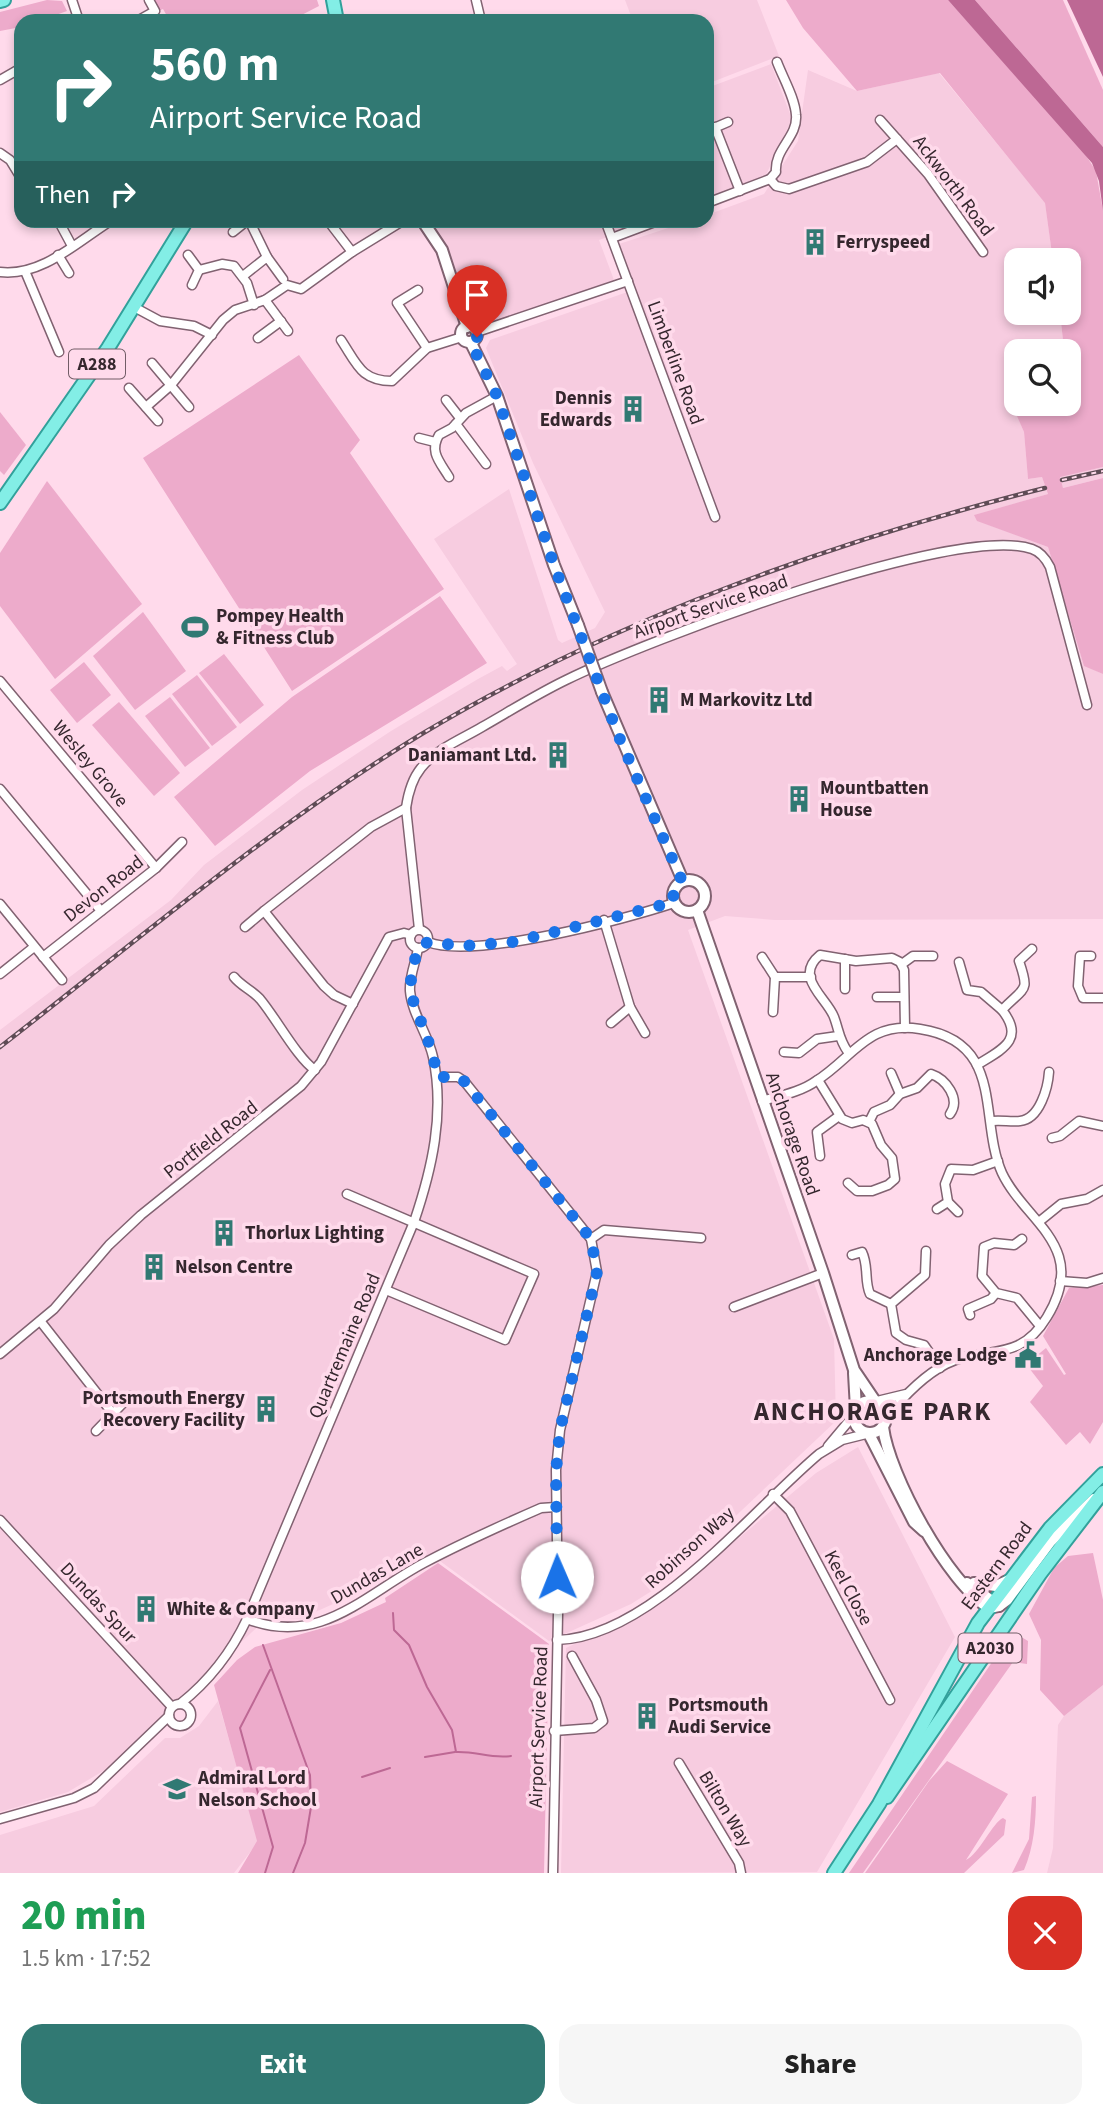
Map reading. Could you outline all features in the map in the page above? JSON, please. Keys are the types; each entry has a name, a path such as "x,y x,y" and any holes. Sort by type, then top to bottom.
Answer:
{"main road":[{"name":"A288","path":"0,503 134,307 181,228"},
{"name":"Eastern Road","path":"834,1873 879,1804 952,1667 1009,1580 1050,1528 1103,1474"},
{"name":"Eastern Road","path":"879,1804 890,1795 1011,1617 1103,1492"}],"street":[{"path":"149,0 155,11 150,14"},
{"path":"714,200 769,179 776,172 775,160 793,131 796,114 777,62"},
{"name":"Ackworth Road","path":"880,120 958,213 983,253"},
{"path":"714,128 729,122"},
{"path":"714,135 740,191"},
{"name":"Ackworth Road","path":"769,179 776,186 789,189 867,162 897,139"},
{"path":"0,153 14,167"},
{"path":"62,228 72,246"},
{"path":"0,272 25,271 58,255 100,228"},
{"path":"233,232 238,228"},
{"path":"252,228 267,257 283,279"},
{"path":"334,228 352,252"},
{"path":"146,407 171,385 235,310 265,300 287,285 302,289 352,252 391,228"},
{"path":"428,228 443,250 469,335 497,396 554,565 602,692 682,881"},
{"name":"Limberline Road","path":"608,228 715,517"},
{"path":"612,238 639,228"},
{"path":"58,255 69,273"},
{"path":"188,255 199,270"},
{"path":"243,276 267,257"},
{"path":"199,270 228,264 243,276 254,305"},
{"path":"191,285 199,270"},
{"path":"25,271 59,352"},
{"path":"341,340 364,374 376,381 392,381 402,375 427,348 628,281"},
{"path":"418,290 397,303 427,348"},
{"path":"265,300 288,331"},
{"path":"134,307 160,321 194,326 212,335"},
{"path":"258,338 281,321"},
{"path":"152,363 189,407"},
{"path":"130,388 158,421"},
{"path":"450,477 435,456 435,442 443,431 497,396"},
{"path":"446,400 486,464"},
{"path":"419,438 435,442"},
{"name":"Airport Service Road","path":"419,929 406,807 408,793 421,769 441,750 566,680 671,635 728,615 886,566 984,545 1019,546 1035,550 1045,557 1087,705"},
{"name":"Wesley Grove","path":"0,681 156,868"},
{"path":"0,789 101,911"},
{"path":"245,927 371,827 406,807"},
{"path":"383,820 393,819 408,824"},
{"name":"Devon Road","path":"43,957 156,868 182,842"},
{"path":"693,880 704,891 705,900 696,911 681,910 674,902 673,892 682,881 693,880"},
{"path":"437,1077 433,1054 411,995 411,975 418,948 428,942 462,946 514,942 674,902"},
{"path":"0,904 62,980"},
{"path":"264,911 324,986 334,995 353,1004"},
{"name":"Anchorage Road","path":"696,911 823,1273 854,1370 855,1412"},
{"path":"604,920 630,1007 645,1033"},
{"path":"418,948 411,943 411,935 419,929 426,932 428,942"},
{"name":"Portfield Road","path":"0,1354 41,1322 109,1245 141,1215 289,1098 315,1070 389,937 404,933 411,935"},
{"path":"0,974 34,947"},
{"path":"1002,1010 1025,986 1026,976 1019,961 1032,949"},
{"path":"848,1052 838,1036 834,1016 816,993 811,977 812,965 818,956 827,954 845,960 892,958 902,964"},
{"path":"902,964 913,956 933,956"},
{"path":"1091,956 1080,956 1078,986 1083,998 1103,998"},
{"path":"762,957 773,969 775,976 772,1012"},
{"path":"845,960 845,989"},
{"path":"959,962 967,990 981,992 1002,1010 1012,1028 1011,1039 1002,1049 977,1065"},
{"path":"902,964 905,1028"},
{"path":"775,976 811,977"},
{"path":"234,977 261,1001 287,1033 305,1064 315,1070"},
{"path":"877,997 904,997"},
{"path":"611,1023 630,1007"},
{"path":"762,1101 818,1080 848,1052 876,1034 905,1028 940,1034 966,1052 977,1065 987,1089 998,1161 1011,1187 1040,1221 1055,1247 1060,1281 1052,1309 1040,1326 1007,1351 966,1357 940,1368 906,1394 885,1422 867,1434"},
{"path":"784,1052 799,1053 817,1039 838,1036"},
{"path":"992,1121 1019,1121 1031,1115 1047,1092 1049,1072"},
{"path":"891,1073 900,1094"},
{"path":"869,1122 874,1112 890,1105 900,1094 917,1088 933,1074 942,1080 955,1099 950,1114"},
{"name":"Airport Service Road","path":"437,1077 458,1077 464,1081 591,1239 597,1272 560,1430 556,1507 553,1873"},
{"name":"Quartremaine Road","path":"247,1619 414,1222 432,1165 437,1129 437,1077"},
{"path":"818,1080 832,1099 839,1116 848,1122 869,1122"},
{"path":"820,1156 817,1132 839,1116"},
{"path":"1052,1138 1060,1136 1079,1121 1103,1126"},
{"path":"848,1182 858,1191 872,1191 892,1182 895,1168 869,1122"},
{"path":"958,1212 948,1202 945,1184 951,1169 973,1170 998,1161"},
{"path":"1040,1221 1061,1204 1087,1199 1103,1189"},
{"path":"347,1194 534,1274 505,1340 386,1290"},
{"path":"937,1209 948,1202"},
{"path":"591,1239 604,1230 701,1238"},
{"path":"1022,1239 1014,1245 990,1243 983,1249 983,1279 996,1293 1017,1298 1040,1326"},
{"path":"852,1255 861,1248 868,1265 869,1291 877,1299 891,1304"},
{"path":"891,1304 925,1275 926,1251"},
{"path":"734,1307 823,1273"},
{"path":"1060,1281 1081,1283 1103,1279"},
{"path":"970,1315 968,1309 991,1299 996,1293"},
{"path":"891,1304 896,1332 902,1338 924,1345 940,1368"},
{"path":"41,1322 114,1415"},
{"name":"Anchorage Road","path":"854,1370 876,1401"},
{"path":"906,1394 864,1402 855,1412 857,1426 867,1434 914,1522 924,1531"},
{"path":"96,1431 130,1396"},
{"path":"876,1401 883,1406 888,1451 924,1531 947,1566 974,1598 994,1605 1011,1617"},
{"name":"Robinson Way","path":"557,1640 586,1637 649,1606 827,1448 855,1412"},
{"name":"Robinson Way","path":"827,1448 867,1434"},
{"path":"994,1605 1064,1525 1103,1492"},
{"name":"Keel Close","path":"773,1494 790,1511 890,1700"},
{"name":"Dundas Lane","path":"247,1619 279,1628 318,1623 352,1608 432,1559 541,1508 556,1507"},
{"name":"Dundas Spur","path":"0,1520 174,1713"},
{"path":"961,1580 990,1586 1009,1580"},
{"path":"0,1819 86,1792 110,1775 200,1688 233,1646 247,1619"},
{"path":"555,1731 594,1728 603,1721 596,1700 572,1656"},
{"path":"174,1713 186,1724 191,1718 190,1710 200,1688"},
{"path":"174,1713 190,1710"},
{"name":"Bilton Way","path":"679,1763 738,1863 741,1873"}],"shaded area":[{"path":"47,0 62,1 67,11 59,14 14,14 14,28 0,31 0,12"},
{"path":"153,0 317,0 319,6 304,14 166,14 163,9 158,11"},
{"path":"625,0 757,0 779,56 714,81 714,14 630,14"},
{"path":"786,0 948,0 1083,151 1096,171 1103,211 1103,467 1060,477 1063,488 1103,478 1103,674 1084,666 1048,547 977,521 974,515 1048,494 1042,477 1028,479 1024,432 1017,416 1081,416 1081,339 1063,339 1061,325 1081,325 1081,248 1051,248 1045,203 940,73 857,91 803,28"},
{"path":"948,0 975,0 1103,147 1103,211 1099,181 1092,163"},
{"path":"975,0 1063,0 1103,90 1103,147"},
{"path":"1067,0 1103,0 1103,77"},
{"path":"771,64 792,119 765,177 714,198 714,85"},
{"path":"808,70 857,91 939,73 1045,202 1051,248 1004,248 1004,325 1061,325 1063,339 1004,339 1004,416 1017,416 1024,432 1028,479 1042,477 1048,494 975,515 978,521 1048,547 1084,665 1103,674 1103,919 775,920 725,916 688,930 834,1339 836,1421 666,1582 631,1604 549,1641 440,1561 432,1559 300,1619 268,1617 108,1768 68,1792 0,1812 0,1030 171,900 204,865 302,790 391,731 478,679 502,666 507,671 517,664 434,539 509,489 558,640 562,643 595,628 605,612 533,463 486,348 490,340 636,289 619,244 668,228 714,228 714,212 764,194 798,141"},
{"path":"432,228 633,228 599,240 614,280 476,329 441,240"},
{"path":"299,355 360,440 350,453 444,589 292,691 143,458"},
{"path":"0,412 26,445 4,475 0,471"},
{"path":"1103,467 1103,478 1063,488 1059,476"},
{"path":"47,481 142,604 55,679 0,606 0,553"},
{"path":"440,596 487,663 310,771 215,846 174,797 292,697"},
{"path":"143,612 186,671 135,710 93,656"},
{"path":"224,654 264,705 240,724 199,673"},
{"path":"84,662 111,695 77,723 50,690"},
{"path":"197,675 237,727 212,746 172,694"},
{"path":"170,697 210,748 185,767 145,716"},
{"path":"119,702 180,773 154,796 92,725"},
{"path":"1103,1285 1103,1422 1090,1444 1080,1432 1066,1445 1030,1402 1043,1386 1029,1368 1037,1361 1035,1357 1046,1348 1064,1375 1066,1374 1043,1336 1069,1288"},
{"path":"858,1447 955,1637 817,1872 561,1873 566,1648 663,1602 816,1473"},
{"path":"1093,1553 1103,1600 1103,1685 1064,1716 1040,1690 1041,1640 1029,1614 1054,1568 1068,1556"},
{"path":"438,1563 549,1644 544,1873 238,1873 257,1841 214,1685 237,1660 255,1647 341,1623 386,1602 385,1598"},
{"path":"1018,1635 1028,1641 1027,1664 1013,1662 863,1873 849,1873 1005,1643"},
{"path":"1103,1685 1103,1873 1047,1873 1053,1848 1058,1725 1064,1716"},
{"name":"Admiral Lord Nelson School","path":"218,1701 258,1842 234,1873 0,1873 0,1835 94,1806 165,1738 180,1738 199,1726"},
{"path":"947,1761 1008,1794 966,1860 1003,1818 1006,1820 1004,1835 964,1873 865,1873 929,1781"},
{"path":"1036,1796 1030,1852 1024,1870 1012,1873 1029,1839 1032,1797"}],"waterway":[{"path":"393,1613 394,1630 409,1645 427,1687 452,1730 456,1752 511,1756"},
{"path":"263,1645 310,1775 311,1807 305,1843 293,1873"},
{"path":"265,1873 273,1847 240,1728 270,1670"},
{"path":"425,1757 455,1752"},
{"path":"362,1777 390,1768"}],"railway":[{"path":"1062,480 1103,471"},
{"path":"0,1047 258,845 365,770 492,694 644,621 724,589 884,533 1045,488"}],"place":[{"name":"Ferryspeed","path":"815,242"},
{"name":"Dennis Edwards","path":"633,409"},
{"name":"Pompey Health & Fitness Club","path":"195,627"},
{"name":"M Markovitz Ltd","path":"659,700"},
{"name":"Daniamant Ltd.","path":"558,755"},
{"name":"Mountbatten House","path":"799,799"},
{"name":"Thorlux Lighting","path":"224,1233"},
{"name":"Nelson Centre","path":"154,1267"},
{"name":"Anchorage Lodge","path":"1028,1355"},
{"name":"Portsmouth Energy Recovery Facility","path":"266,1409"},
{"name":"White & Company","path":"146,1609"},
{"name":"Portsmouth Audi Service","path":"647,1716"},
{"name":"Admiral Lord Nelson School","path":"177,1789"}],"district":[{"name":"ANCHORAGE PARK","path":"873,1411"}],"route":[{"path":"477,337 471,343 497,396 554,565 628,760 682,881 673,892 674,902 651,910 514,942 462,946 428,942 423,948 418,948 411,975 412,1003 433,1054 437,1077 458,1077 464,1081 591,1239 597,1272 560,1430 556,1471 557,1577"}]}
